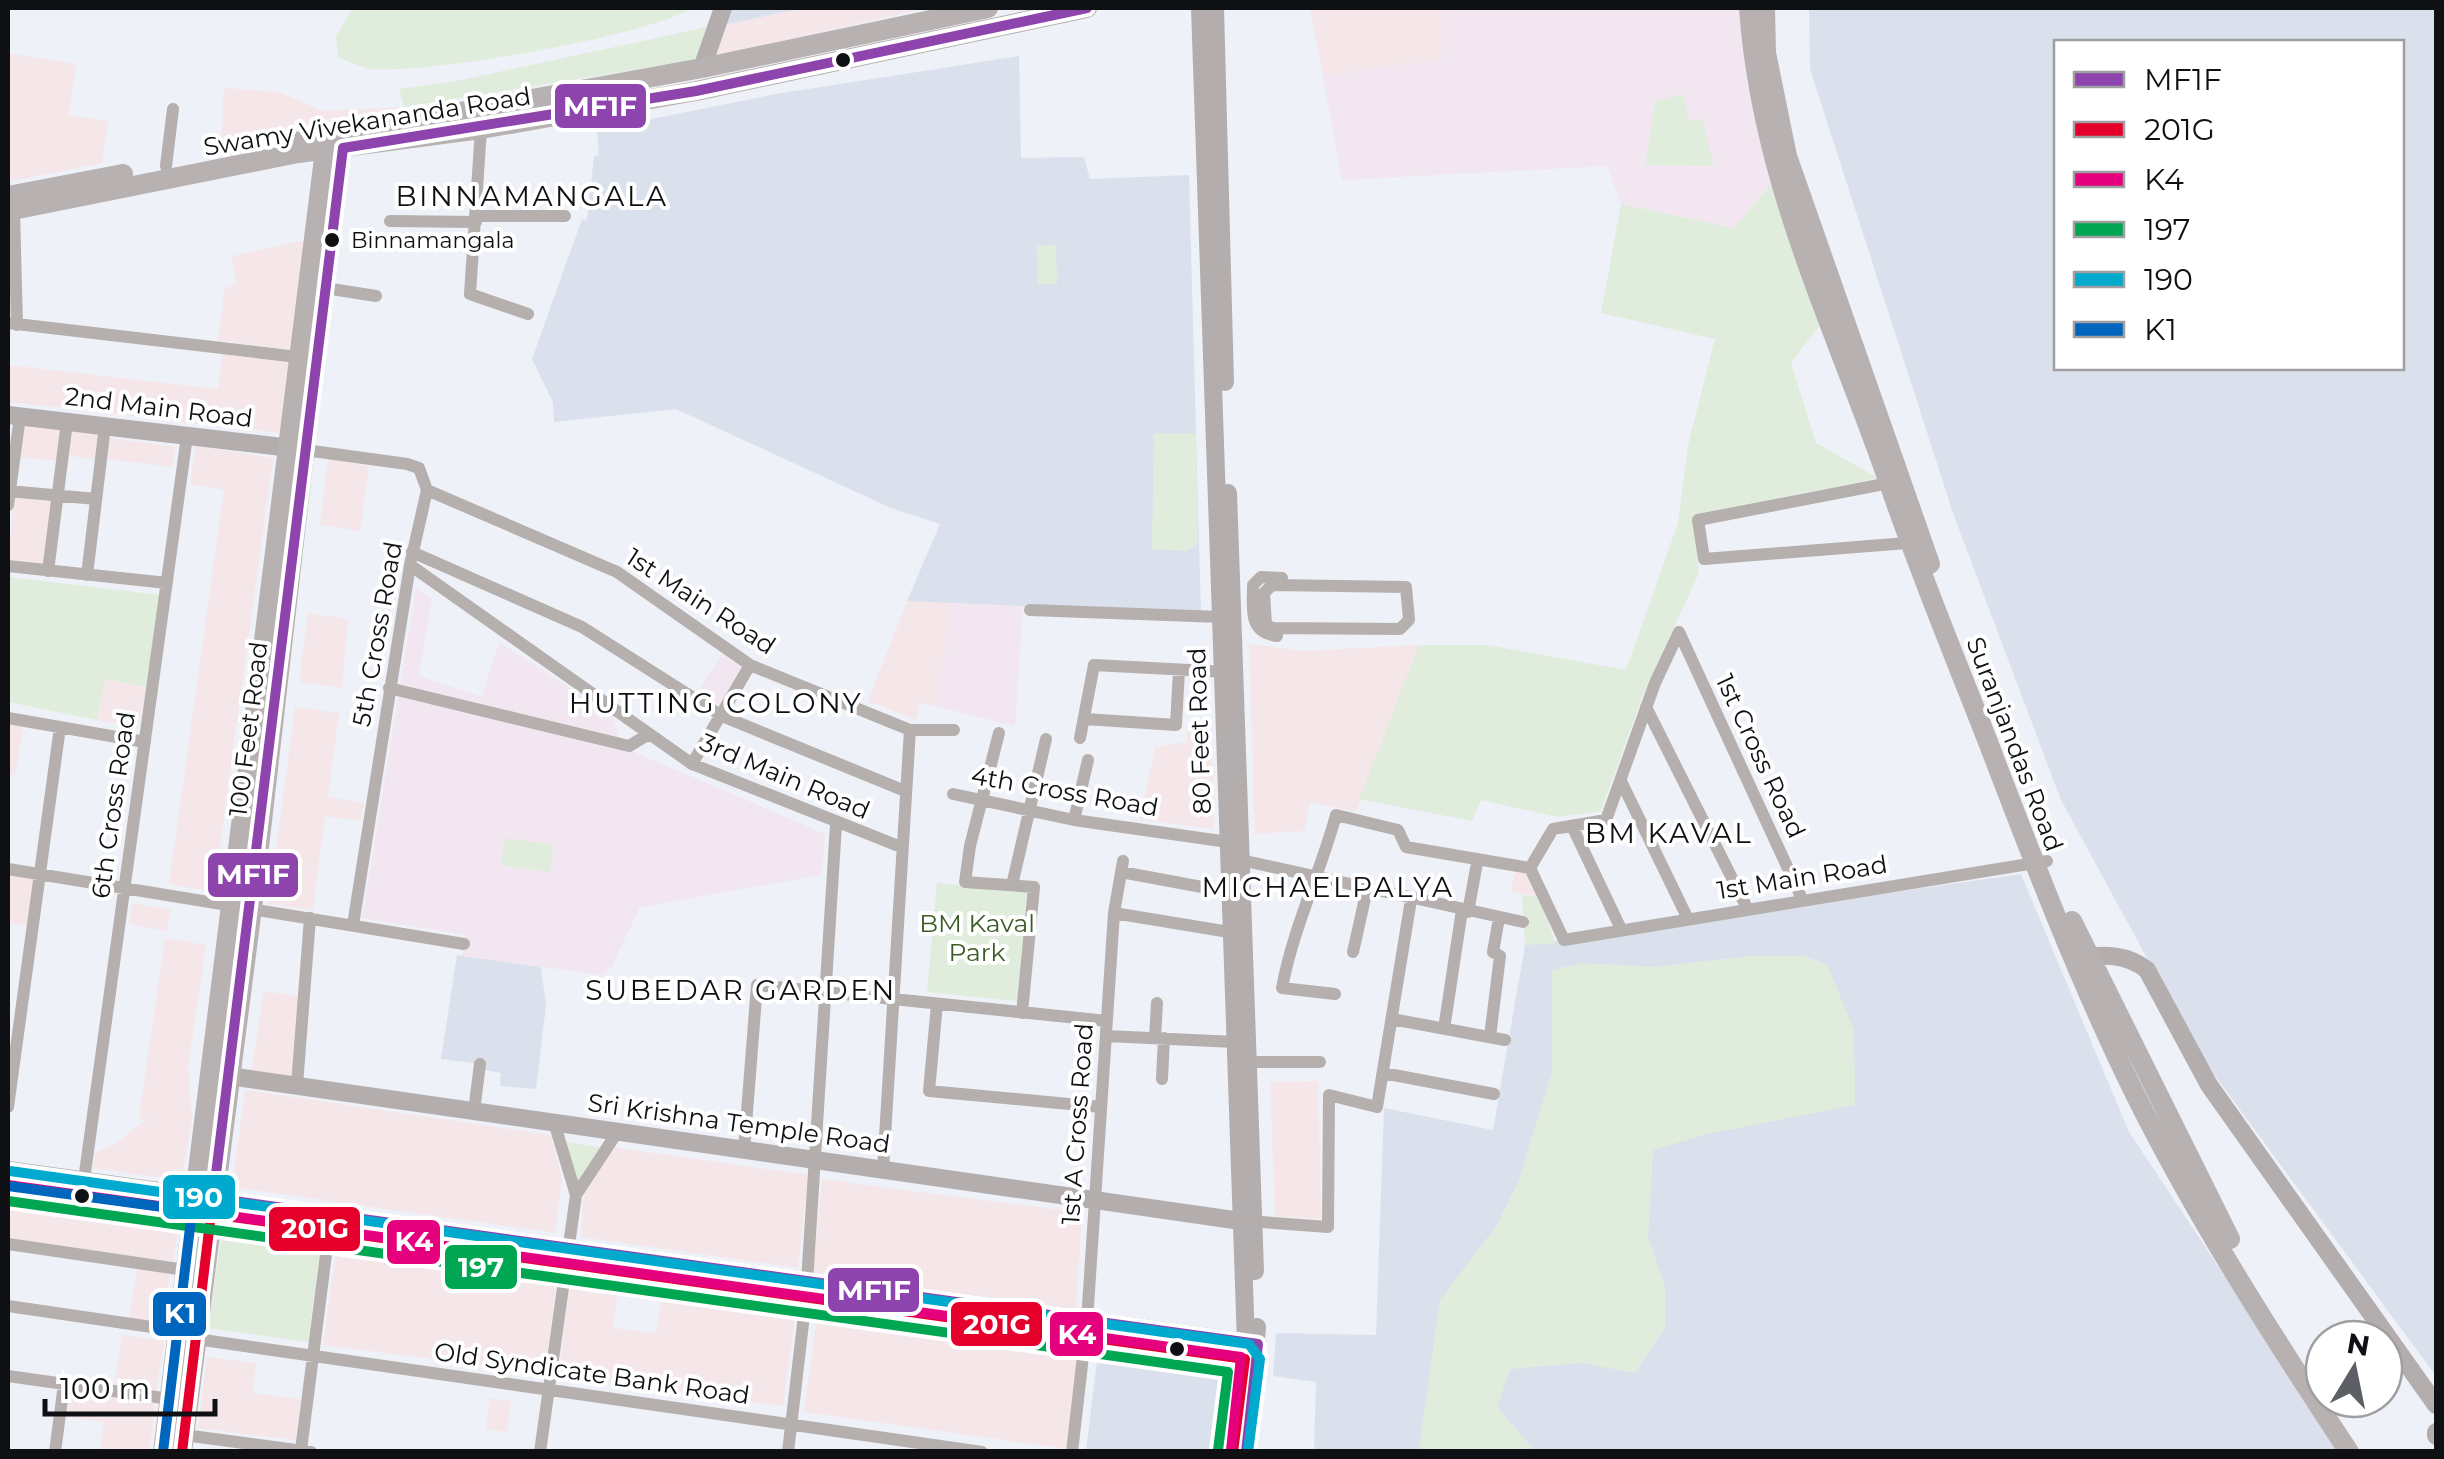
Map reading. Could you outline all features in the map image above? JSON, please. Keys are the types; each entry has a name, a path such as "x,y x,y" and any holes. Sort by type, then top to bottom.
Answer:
{"main road":[{"path":"702,68 723,8"},
{"name":"Swamy Vivekananda Road","path":"10,206 988,8"},
{"name":"Swamy Vivekananda Road","path":"10,206 166,166 334,141 481,129 696,91 1087,8"},
{"name":"80 Feet Road","path":"1200,8 1228,610"},
{"name":"80 Feet Road","path":"1216,8 1228,610 1229,892 1252,1352 1246,1452"},
{"name":"Suranjandas Road","path":"1748,8 1754,80 1772,162 1889,483 1907,543 2083,964 2260,1302 2350,1452"},
{"name":"Suranjandas Road","path":"1765,8 1766,52 1786,156 1922,542 2041,863"},
{"name":"100 Feet Road","path":"163,1452 170,1399 187,1335 295,448 325,288 334,141"},
{"name":"100 Feet Road","path":"295,448 298,357 334,141"},
{"name":"2nd Main Road","path":"14,416 295,448"},
{"name":"80 Feet Road","path":"1228,672 1241,860 1248,1062 1247,1221"},
{"name":"100 Feet Road","path":"183,1443 185,1270 229,1076 242,907"},
{"path":"2083,964 2128,959 2148,970 2208,1085 2357,1303 2436,1405"},
{"name":"Sri Krishna Temple Road","path":"229,1076 1247,1221"},
{"path":"8,1170 84,1180 328,1230 569,1255"},
{"path":"8,1186 202,1205 1252,1352"},
{"name":"Suranjandas Road","path":"2260,1302 2304,1361"},
{"path":"2357,1303 2365,1319"},
{"name":"80 Feet Road","path":"1233,1452 1252,1352"},
{"path":"2404,1378 2436,1421"},
{"path":"2344,1419 2365,1452"}],"street":[{"path":"166,166 172,108"},
{"path":"481,129 471,298 528,314"},
{"path":"10,206 12,324 298,357"},
{"path":"390,221 565,216"},
{"path":"325,288 376,296"},
{"path":"14,416 8,498 96,499"},
{"path":"48,571 67,422"},
{"path":"87,575 105,426"},
{"name":"6th Cross Road","path":"84,1180 187,436"},
{"path":"295,448 407,464 419,468 427,490"},
{"path":"1889,483 1698,520 1704,559 1907,543"},
{"name":"1st Main Road","path":"427,490 617,572 750,665 910,730 954,730"},
{"name":"5th Cross Road","path":"353,925 411,559 427,490"},
{"path":"411,559 582,626 722,716 905,791"},
{"name":"3rd Main Road","path":"411,559 692,764 901,848"},
{"path":"8,566 167,583"},
{"path":"1280,636 1257,630 1258,579 1285,578"},
{"path":"1272,585 1397,586 1410,594 1409,620 1400,628 1274,628 1266,625 1258,606 1266,587 1272,585"},
{"path":"1030,610 1228,610 1258,606"},
{"name":"1st Cross Road","path":"1646,707 1679,632 1802,898"},
{"path":"1080,738 1094,664 1228,672"},
{"path":"692,764 750,665"},
{"path":"1085,719 1176,725 1179,670"},
{"path":"390,688 629,746 649,734"},
{"path":"1335,994 1282,988 1290,945 1320,874 1336,815 1398,830 1406,847 1530,868 1552,830 1606,820 1646,707"},
{"path":"1646,707 1748,908"},
{"path":"8,718 145,742"},
{"path":"8,1106 60,728"},
{"path":"883,1169 910,730"},
{"path":"999,733 965,882 1034,887 1022,1012"},
{"path":"1012,884 1026,810 1046,739"},
{"path":"1074,820 1088,760"},
{"path":"1621,781 1688,919"},
{"name":"4th Cross Road","path":"953,794 1074,820 1228,842"},
{"path":"788,1452 807,1289 836,825"},
{"path":"1572,826 1621,929"},
{"path":"1241,860 1320,874 1411,900 1523,922"},
{"path":"1444,1029 1477,862"},
{"name":"1st Main Road","path":"1530,868 1564,940 1802,898 2041,863"},
{"name":"1st A Cross Road","path":"1086,1329 1114,914 1122,866 1229,892"},
{"path":"8,868 464,944"},
{"path":"1354,952 1368,885"},
{"path":"1247,1221 1328,1227 1329,1095 1377,1106 1411,900"},
{"path":"1114,914 1223,931"},
{"path":"297,1085 310,918"},
{"path":"1392,1019 1498,1039 1500,956 1493,952 1499,918"},
{"path":"744,1150 756,986 1022,1012 1160,1038 1235,1042"},
{"path":"1157,1003 1162,1078"},
{"path":"937,1004 929,1091 1101,1107"},
{"path":"1248,1062 1320,1062"},
{"path":"474,1110 480,1064"},
{"path":"1382,1073 1494,1094"},
{"path":"540,1452 576,1195 554,1122"},
{"path":"576,1195 618,1131"},
{"path":"183,1443 306,1451 312,1356 328,1230"},
{"path":"8,1244 185,1270"},
{"name":"Old Syndicate Bank Road","path":"8,1306 312,1356 982,1452"},
{"path":"1072,1452 1086,1329"},
{"path":"8,1376 170,1399"},
{"path":"55,1452 64,1384"}],"shaded area":[{"path":"730,8 803,8 724,25"},
{"path":"803,8 925,8 712,58 724,25"},
{"path":"1310,8 1443,8 1440,59 1323,76"},
{"path":"1443,8 1741,8 1746,80 1772,183 1734,228 1621,204 1607,166 1342,180 1323,76 1440,59"},
{"path":"1809,8 2436,8 2436,1376 2404,1333 2404,1319 2394,1319 2199,1054 2061,800 1953,513 1810,69"},
{"path":"8,53 76,64 69,115 108,121 102,163 8,182"},
{"path":"1019,56 1021,158 1084,157 1090,179 1189,175 1201,615 907,601 940,524 891,508 676,409 554,422 553,402 532,359 582,219 587,220 594,156 599,155 597,130 776,94"},
{"path":"224,88 279,92 323,111 404,107 221,145"},
{"path":"305,240 291,350 218,340 225,288 236,285 232,256"},
{"path":"223,353 290,361 282,433 8,402 8,365 218,389"},
{"path":"23,422 61,427 57,461 19,457"},
{"path":"69,426 102,431 97,460 65,455"},
{"path":"110,438 175,447 173,467 107,459"},
{"path":"196,445 273,458 214,892 169,884 224,490 190,484"},
{"path":"328,459 369,466 360,531 320,525"},
{"path":"14,496 53,502 44,567 8,562"},
{"path":"416,588 432,599 419,676 482,697 499,642 613,716 620,746 825,834 822,875 640,907 611,968 603,975 462,956 464,935 362,918"},
{"path":"907,601 952,603 935,706 920,703 916,720 868,701"},
{"path":"952,603 1023,606 1015,726 935,706"},
{"path":"308,613 348,619 342,688 299,682"},
{"path":"1249,644 1302,651 1419,645 1356,812 1310,802 1304,831 1255,834"},
{"path":"722,654 741,667 720,706 697,692"},
{"path":"105,679 146,687 138,728 97,720"},
{"path":"295,707 339,713 328,797 364,803 361,821 325,816 313,910 269,904"},
{"path":"8,723 23,726 15,775 8,774"},
{"path":"1186,731 1211,731 1214,829 1140,820 1155,747 1187,742"},
{"path":"1515,871 1529,874 1540,897 1511,892"},
{"path":"8,874 35,878 28,926 8,923"},
{"path":"2021,874 2129,1132 2304,1395 2304,1419 2320,1419 2341,1451 1314,1451 1316,1382 1273,1376 1276,1333 1376,1335 1384,1108 1493,1130 1525,945"},
{"path":"132,903 171,910 167,931 129,924"},
{"path":"165,938 206,945 188,1067 192,1121 181,1181 93,1168 95,1152 113,1145 146,1120 139,1118"},
{"path":"457,955 541,967 546,1006 536,1089 500,1086 501,1073 485,1070 480,1064 441,1059"},
{"path":"264,991 298,996 292,1078 251,1072"},
{"path":"1318,1081 1321,1219 1275,1216 1270,1082"},
{"path":"245,1090 551,1135 562,1180 555,1233 232,1187"},
{"path":"612,1147 808,1175 798,1268 581,1237 583,1198"},
{"path":"822,1179 1082,1213 1076,1309 813,1273"},
{"path":"8,1199 179,1224 173,1263 8,1240"},
{"path":"337,1245 558,1273 544,1373 323,1345"},
{"path":"137,1269 170,1273 163,1324 129,1319"},
{"path":"572,1275 619,1282 613,1328 656,1333 663,1288 797,1306 783,1406 558,1375"},
{"path":"818,1309 1080,1350 1067,1449 804,1412"},
{"path":"122,1335 164,1341 156,1395 114,1389"},
{"path":"1098,1352 1230,1368 1219,1451 1086,1451"},
{"path":"207,1357 256,1363 253,1393 301,1399 295,1440 198,1428"},
{"path":"70,1390 156,1402 149,1451 100,1451 104,1422 67,1417"},
{"path":"490,1398 511,1401 507,1432 486,1429"}],"green space":[{"path":"353,8 693,8 631,30 537,51 441,66 374,69 338,57 336,36"},
{"path":"707,27 696,60 404,107 399,89 462,80"},
{"path":"1683,94 1689,121 1702,119 1714,166 1645,165 1655,101"},
{"path":"1772,183 1821,324 1791,363 1816,443 1878,478 1693,515 1699,573 1643,695 1601,811 1558,817 1481,800 1472,821 1359,799 1419,645 1488,645 1626,670 1678,523 1688,445 1715,339 1601,313 1621,204 1734,228"},
{"path":"1056,245 1057,284 1038,284 1037,246"},
{"path":"1154,433 1196,434 1198,543 1187,551 1152,549"},
{"path":"8,577 160,595 146,687 105,679 97,720 8,702"},
{"path":"505,838 554,845 550,872 501,865"},
{"name":"BM Kaval Park","path":"937,883 1027,891 1017,1001 927,992"},
{"path":"1522,895 1540,897 1555,943 1525,945"},
{"path":"1752,956 1802,956 1827,964 1854,1031 1855,1105 1707,1134 1653,1150 1648,1238 1665,1286 1665,1328 1635,1373 1582,1363 1510,1369 1497,1407 1535,1451 1419,1451 1440,1300 1497,1225 1518,1182 1552,1073 1552,970 1582,963 1653,967"},
{"path":"567,1142 603,1148 581,1184 576,1183"},
{"path":"222,1230 321,1244 308,1342 208,1328"}],"transit line":[{"name":"MF1F","path":"1087,8 696,91 343,148 213,1198 1258,1344 1246,1452"},
{"name":"190","path":"10,1171 1249,1344 1260,1359 1248,1452"},
{"name":"K4","path":"8,1185 1241,1357 1231,1450"},
{"name":"K1","path":"8,1186 192,1211 163,1452"},
{"name":"197","path":"8,1201 1228,1372 1218,1450"},
{"name":"201G","path":"182,1452 211,1214 1245,1359 1233,1452"}],"place":[{"name":"Binnamangala","path":"332,240"}],"district":[{"name":"BINNAMANGALA","path":"532,196"},
{"name":"HUTTING COLONY","path":"716,703"},
{"name":"BM KAVAL","path":"1669,833"},
{"name":"MICHAELPALYA","path":"1328,887"},
{"name":"SUBEDAR GARDEN","path":"741,990"}]}
